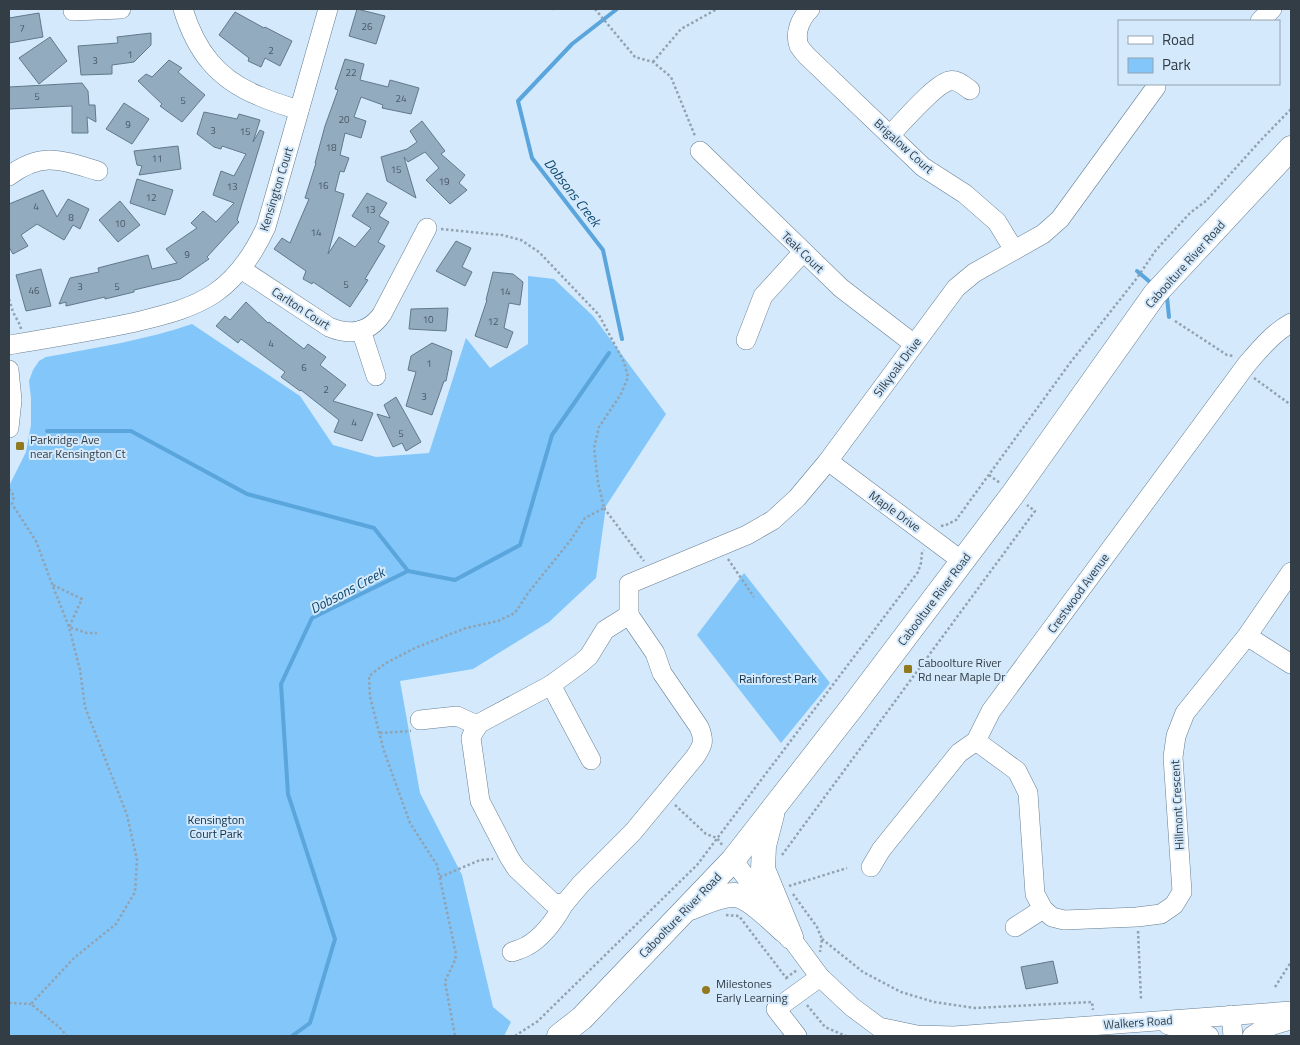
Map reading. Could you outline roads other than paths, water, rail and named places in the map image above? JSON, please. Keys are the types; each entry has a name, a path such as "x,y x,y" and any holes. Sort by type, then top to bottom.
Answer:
{"main road":[{"name":"Caboolture River Road","path":"559,1036 582,1018 733,860 1013,494 1155,294 1291,148"},
{"path":"774,808 764,846 763,869 791,937"},
{"path":"684,911 725,896 737,895 750,900 791,937"}],"street":[{"path":"73,11 121,9"},
{"path":"183,9 190,29 202,53 217,70 235,85 258,96 299,110"},
{"name":"Kensington Court","path":"16,344 105,329 184,309 201,302 216,292 241,269 252,255 266,228 328,9"},
{"name":"Brigalow Court","path":"810,9 798,26 800,46 807,56 923,166 965,194 997,222 1014,250"},
{"path":"1261,20 1272,9"},
{"path":"890,134 936,88 949,81 959,82 970,90"},
{"name":"Silkyoak Drive","path":"629,615 629,584 747,535 773,520 797,498 828,461 956,288 974,273 1043,234 1060,219 1156,87"},
{"name":"Teak Court","path":"700,151 841,288 914,344"},
{"path":"9,176 19,168 33,162 49,159 65,161 98,171"},
{"path":"376,376 361,330 377,321 382,314 427,228"},
{"path":"746,340 763,296 803,252"},
{"name":"Carlton Court","path":"241,269 330,327 339,331 361,330"},
{"name":"Crestwood Avenue","path":"871,868 881,850 959,753 976,741 991,711 1247,364 1261,347 1291,323"},
{"path":"9,370 12,400 9,428"},
{"name":"Maple Drive","path":"828,461 962,561"},
{"name":"Hillmont Crescent","path":"1043,910 1052,917 1064,920 1137,917 1161,914 1174,905 1182,892 1173,757 1176,736 1185,713 1248,636 1291,572"},
{"path":"512,952 527,946 542,935 580,884 633,832 696,757 703,744 703,737 699,728 662,673 655,653 629,615 605,630 589,656 581,663 551,685 480,723 471,738 480,801 509,858 516,868 553,903 564,904"},
{"path":"1248,636 1291,664"},
{"path":"551,685 591,760"},
{"path":"420,720 457,716 470,722 476,728"},
{"path":"976,741 1017,771 1028,793 1036,894 1043,910 1015,926"},
{"name":"Walkers Road","path":"733,860 820,977 852,1007 879,1027 917,1035 954,1036 1291,1011"},
{"path":"797,1036 776,1009 820,977"},
{"path":"1231,1015 1233,1036"},
{"path":"1252,1036 1273,1025 1291,1020"},
{"path":"1149,1021 1208,1036"}],"waterway":[{"name":"Dobsons Creek","path":"617,9 572,44 518,101 532,158 603,250 622,339"},
{"path":"1137,271 1150,282"},
{"path":"1167,297 1169,317"},
{"name":"Dobsons Creek","path":"292,1036 310,1023 335,939 288,794 281,684 312,618 408,571 455,580 520,545 552,435 609,353"},
{"path":"47,431 131,431 247,494 374,528 408,571"}],"place":[{"name":"Parkridge Ave near Kensington Ct","path":"20,446"},
{"name":"Caboolture River Rd near Maple Dr","path":"908,669"},
{"name":"Milestones Early Learning","path":"706,990"}],"park label":[{"name":"Rainforest Park","path":"778,678"},
{"name":"Kensington Court Park","path":"216,826"}]}
